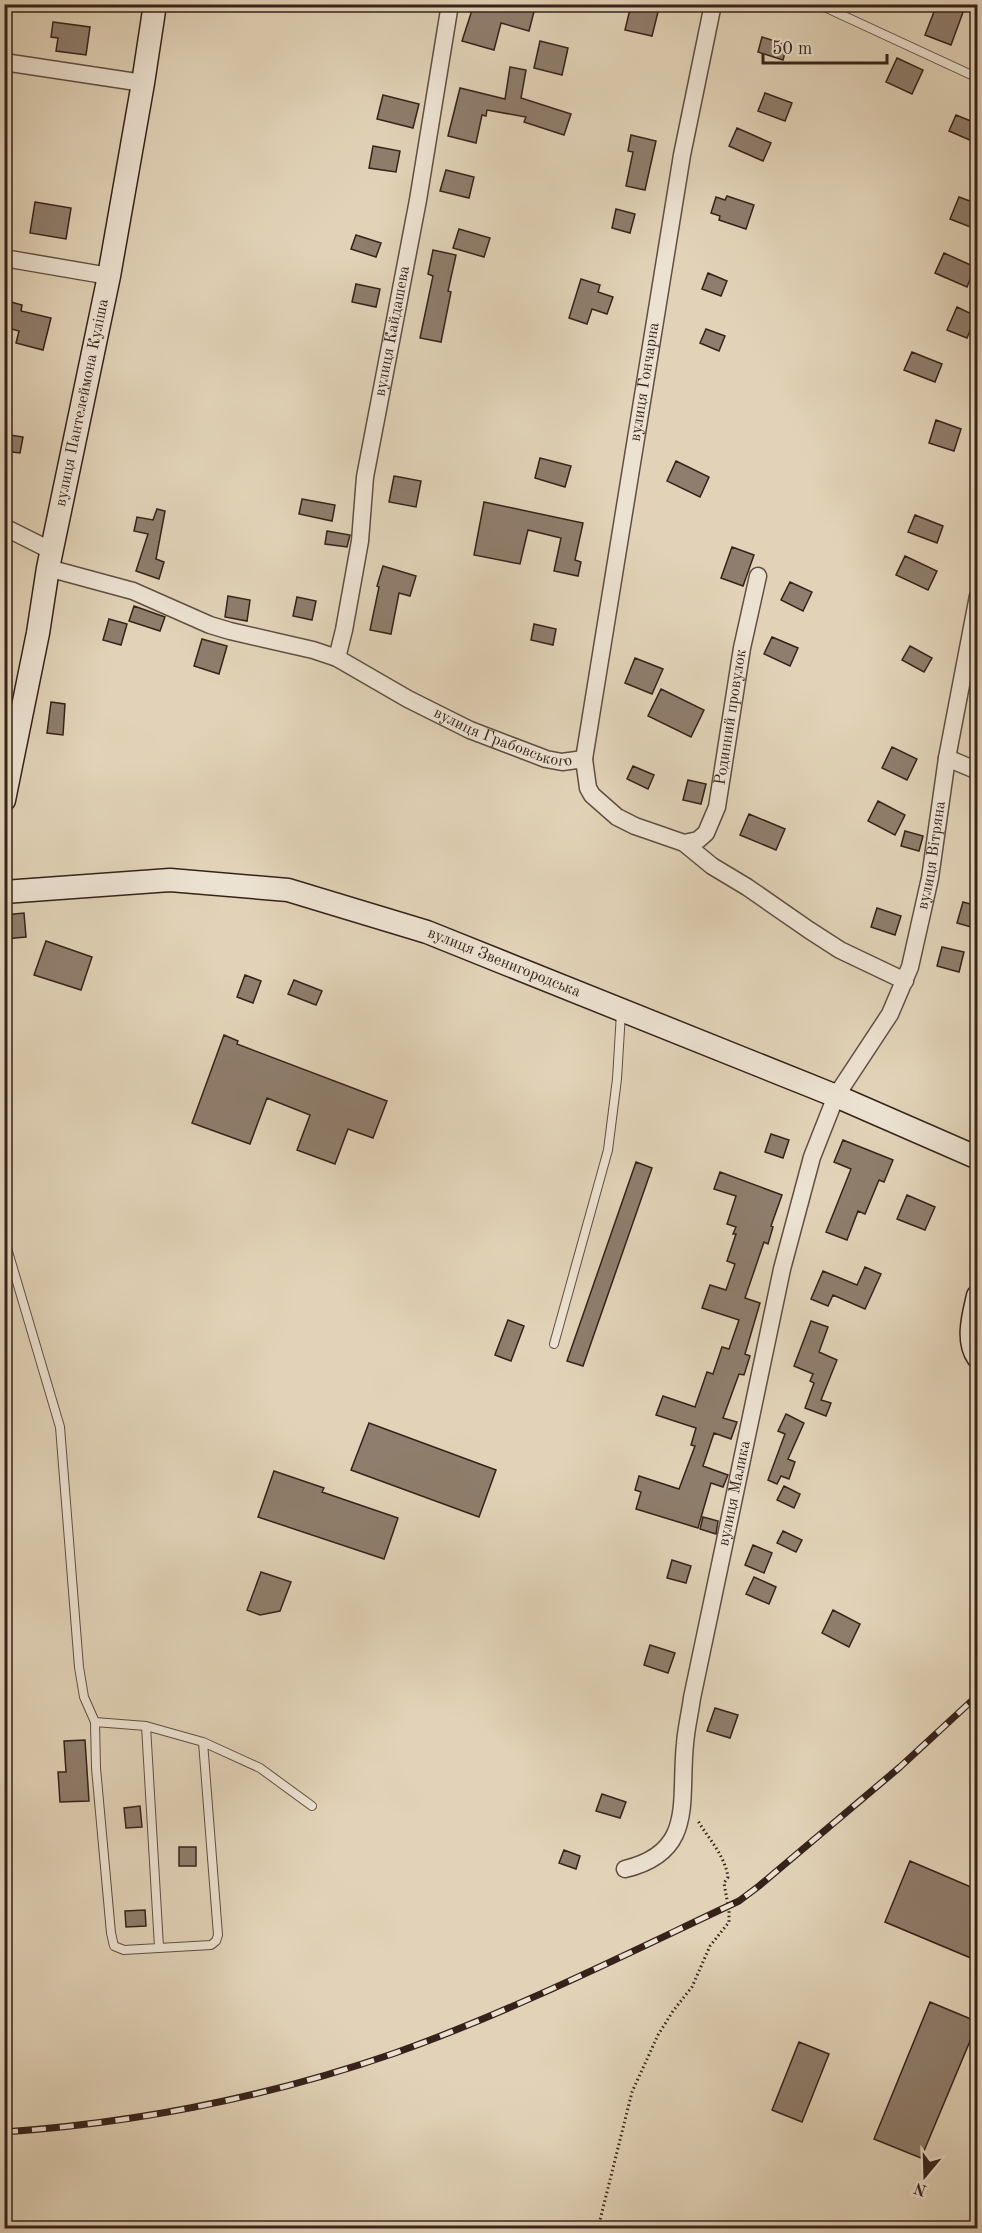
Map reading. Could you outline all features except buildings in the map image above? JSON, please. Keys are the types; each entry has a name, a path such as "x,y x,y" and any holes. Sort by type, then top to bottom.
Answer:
{"street":[{"name":"вулиця Пантелеймона Куліша","path":"4,800 13,708 50,559 109,276 155,4"},
{"name":"вулиця Кайдашева","path":"337,658 360,541 368,457 416,212 450,4"},
{"name":"вулиця Гончарна","path":"584,759 682,155 713,4"},
{"path":"4,62 143,84"},
{"path":"4,258 109,276"},
{"name":"вулиця Грабовського","path":"4,527 50,559 133,591 210,625 337,658 408,699 499,742 546,759 562,762 584,759 588,788 607,810 635,826 684,843 712,866 840,950 905,981"},
{"name":"Родинний провулок","path":"684,843 698,840 706,833 717,807 742,648 758,576"},
{"name":"вулиця Вітряна","path":"836,1096 890,1014 905,981 916,947 928,889 947,758 978,596"},
{"path":"947,758 978,771"},
{"name":"вулиця Звенигородська","path":"4,892 170,880 288,890 428,932 836,1096 978,1158"},
{"name":"вулиця Малика","path":"625,1869 655,1858 666,1848 678,1830 684,1793 685,1744 692,1698 782,1269 812,1157 836,1096"},
{"path":"978,1296 972,1326 973,1350 978,1357"}],"lane":[{"path":"818,4 978,78"},
{"path":"554,1344 608,1150 617,1079 621,1009"},
{"path":"4,1238 60,1427 79,1667 84,1697 95,1722 99,1809 114,1946 124,1950 211,1945 216,1941 218,1935 203,1742"},
{"path":"95,1722 146,1726 203,1742 260,1768 312,1806"},
{"path":"146,1726 159,1947"}],"path":[{"path":"598,2229 632,2092 658,2035 692,1987 710,1946 729,1923 724,1883 728,1877 724,1863 717,1847 704,1831 684,1793"}],"railway":[{"path":"4,2132 153,2115 299,2083 439,2037 526,2000 739,1901 900,1767 978,1695"}]}
